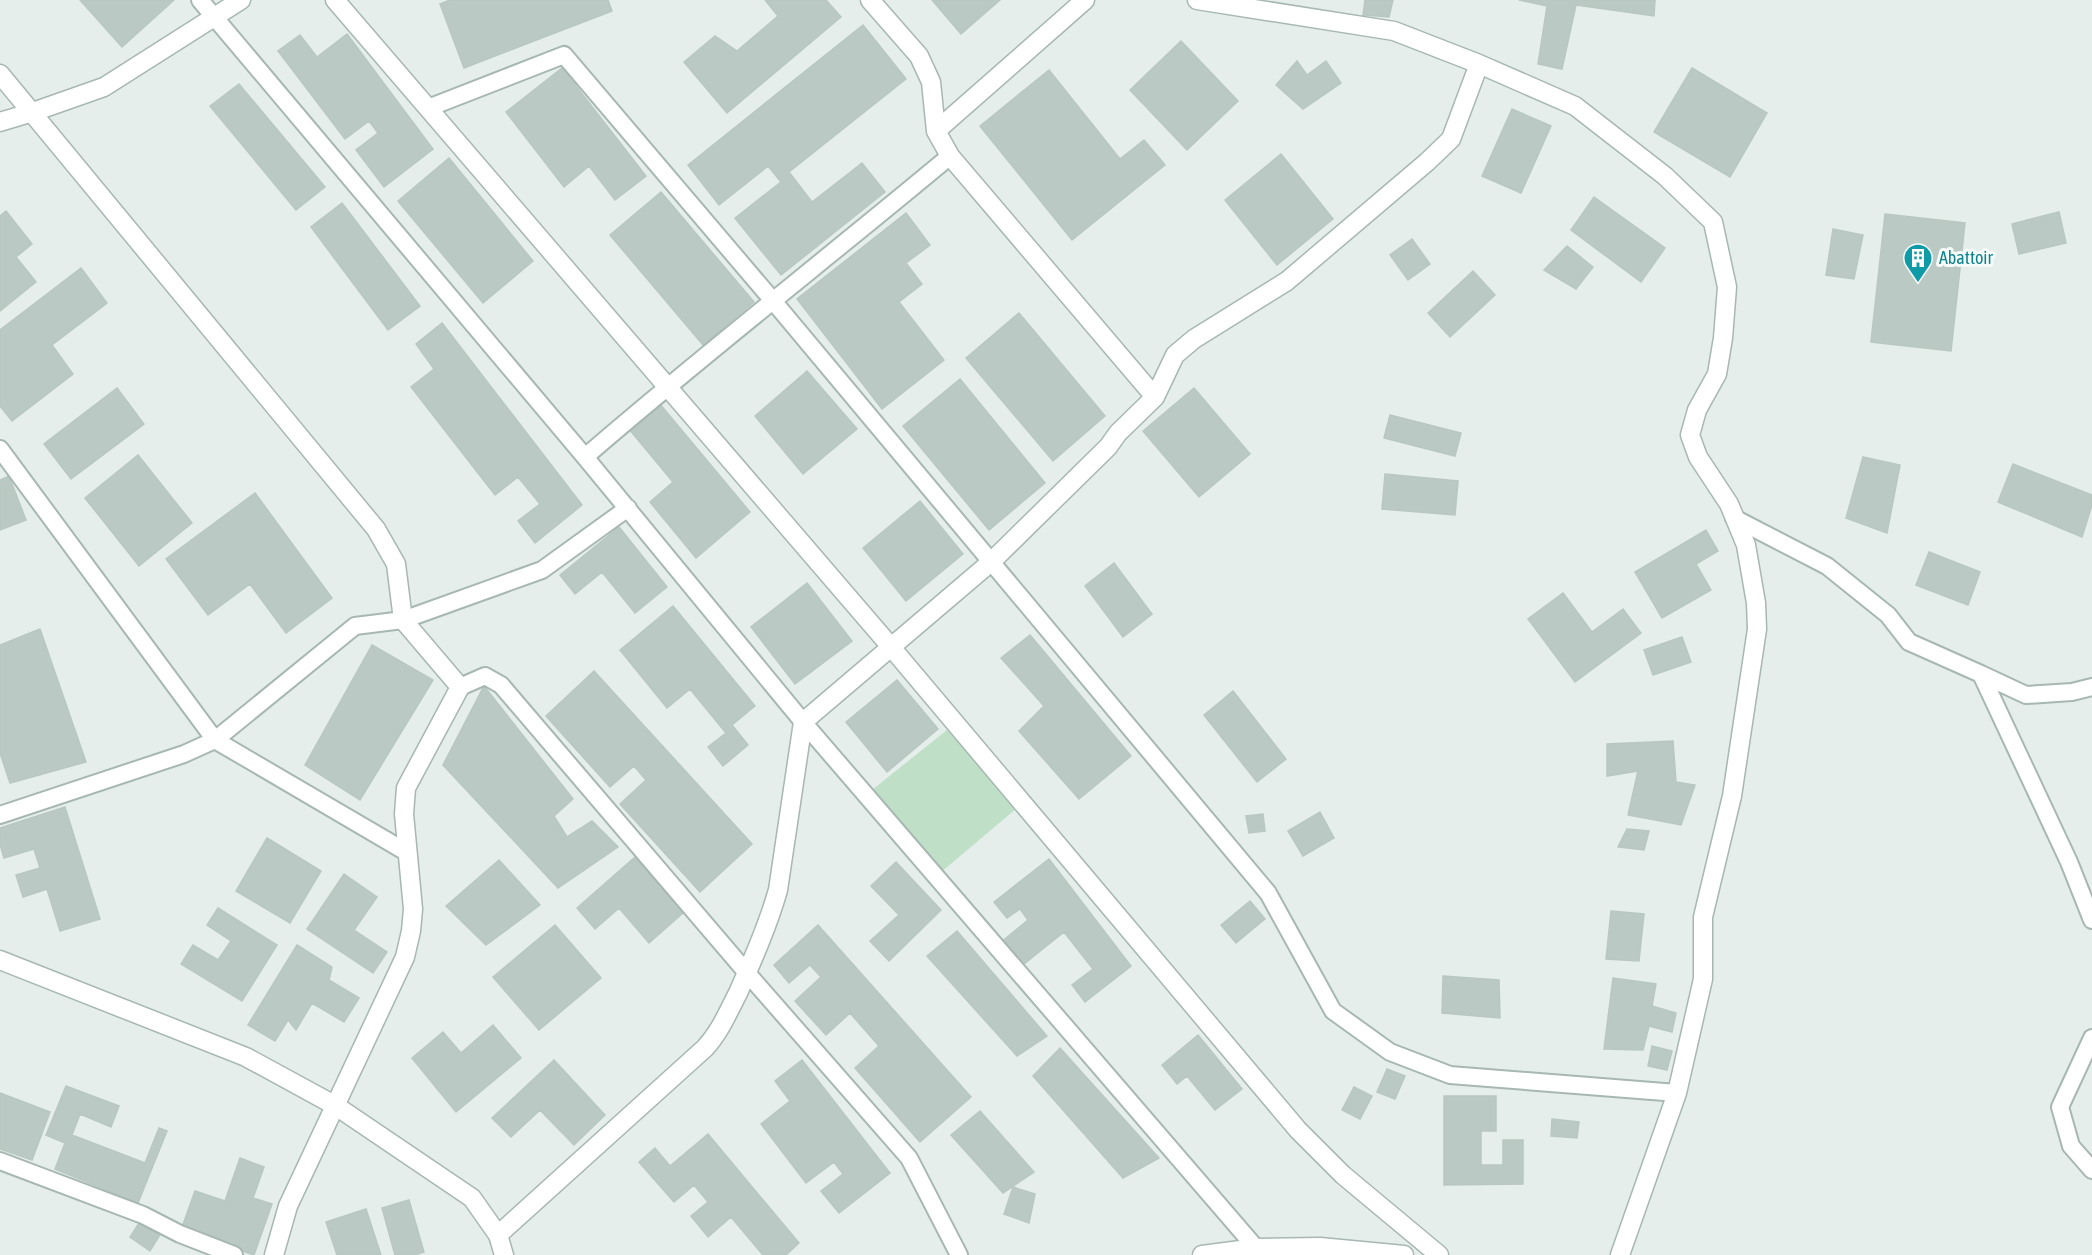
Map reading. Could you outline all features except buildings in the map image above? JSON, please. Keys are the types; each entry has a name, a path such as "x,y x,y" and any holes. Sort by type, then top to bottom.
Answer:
{"street":[{"path":"0,122 104,87 241,0"},
{"path":"335,0 891,647 1298,1130 1343,1175 1439,1255"},
{"path":"870,0 919,56 931,82 936,131 951,156 1155,396"},
{"path":"936,131 1085,0"},
{"path":"1197,0 1394,31 1479,64 1575,106 1665,176 1713,222 1727,287 1723,338 1717,374 1697,410 1689,435 1698,457 1729,504 1748,552 1756,603 1757,628 1731,796 1703,917 1703,979 1677,1093 1620,1255"},
{"path":"498,1235 713,1039 720,1029 747,973 778,890 803,722 991,562 1108,447 1118,433 1155,396 1175,355 1194,339 1287,281 1451,139 1479,64"},
{"path":"0,74 376,529 396,564 403,620 460,687 406,788 404,814 413,909 405,957 288,1206 274,1255"},
{"path":"0,960 246,1057 336,1106 472,1198 498,1235 504,1255"},
{"path":"1202,1255 1256,1248 1320,1247 1404,1255"}],"lane":[{"path":"200,0 628,508 803,722 1256,1248"},
{"path":"428,108 564,55 774,302 1268,893 1333,1011 1390,1052 1449,1075 1677,1093"},
{"path":"585,457 666,387 774,302 951,156"},
{"path":"0,448 214,740 408,853"},
{"path":"0,815 184,754 214,740 355,626 403,620 542,570 628,508"},
{"path":"1734,518 1827,566 1888,615 1909,642 2026,695 2072,692 2092,687"},
{"path":"1981,674 2069,862 2092,920"},
{"path":"460,687 485,676 501,685 747,973 909,1158 959,1255"},
{"path":"2092,1038 2060,1107 2071,1146 2092,1170"},
{"path":"0,1161 143,1215 180,1234 234,1255"}],"green space":[{"path":"947,730 1017,808 940,873 872,790"}],"place":[{"name":"Abattoir","path":"1918,284"}]}
